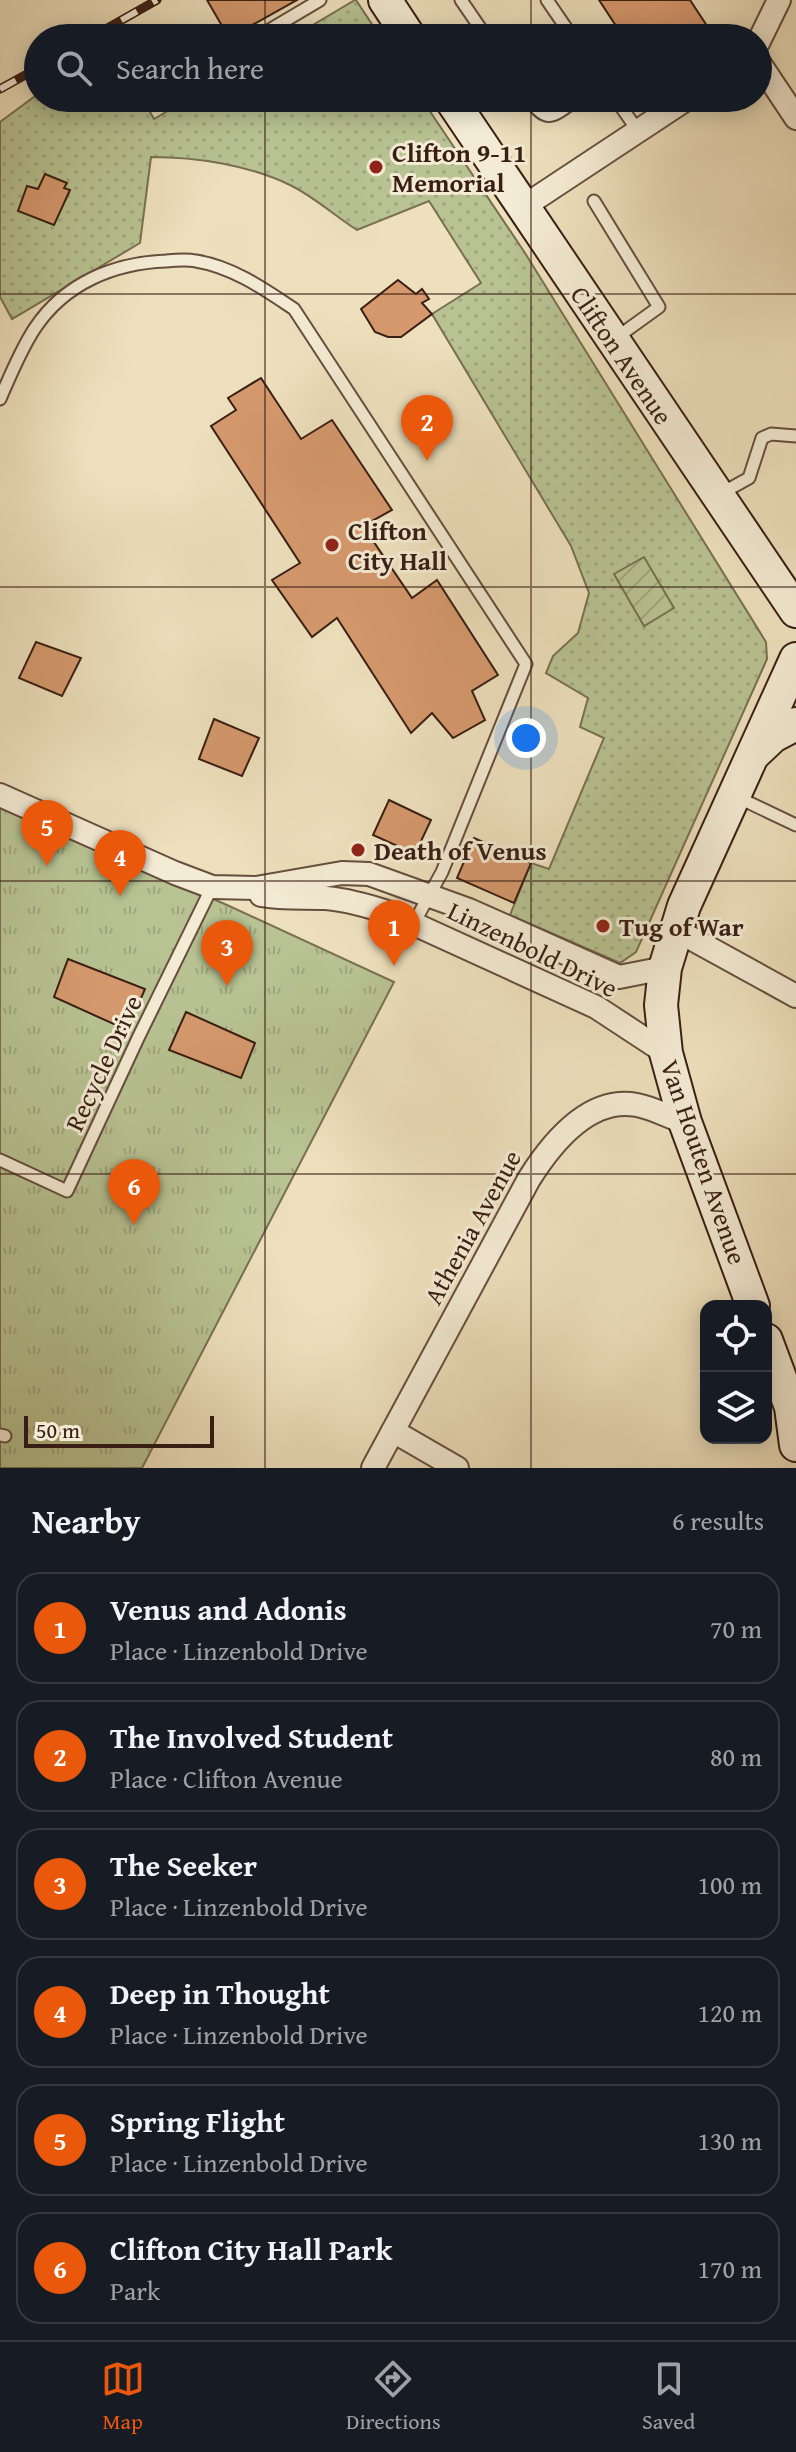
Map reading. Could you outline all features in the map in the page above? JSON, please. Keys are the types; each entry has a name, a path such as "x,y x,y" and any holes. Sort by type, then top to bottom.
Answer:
{"main road":[{"path":"385,0 401,24"},
{"name":"Clifton Avenue","path":"459,112 796,611"},
{"name":"Van Houten Avenue","path":"751,1300 685,1122 666,1053 661,1005 665,968 684,906 796,659"},
{"path":"754,753 773,736 796,724"},
{"path":"772,1357 795,1423"}],"street":[{"path":"767,24 779,0"},
{"path":"772,82 796,118"},
{"path":"523,207 667,112"},
{"name":"Linzenbold Drive","path":"0,795 175,873 220,888 278,898 329,898 354,902 414,923 596,1007 666,1053"},
{"name":"Linzenbold Drive","path":"220,888 256,888 342,873 369,874 469,910 619,977 665,968"},
{"path":"676,930 796,996"},
{"name":"Athenia Avenue","path":"373,1468 529,1179 546,1152 564,1132 603,1108 623,1105 637,1105 685,1122"},
{"path":"393,1431 457,1468"}],"lane":[{"path":"280,24 320,0"},
{"path":"461,0 477,24"},
{"path":"547,0 563,24"},
{"path":"537,112 543,116 558,112"},
{"path":"625,112 638,131"},
{"path":"594,201 659,307 612,340"},
{"path":"0,399 35,328 58,301 106,271 136,263 195,260 254,283 294,309 526,664 442,872 414,923"},
{"path":"718,496 749,478 762,438 771,434 796,436"},
{"path":"734,796 796,825"},
{"name":"Recycle Drive","path":"0,1160 67,1191 139,1036 220,888"}],"green space":[{"path":"355,0 372,24 315,24"},
{"path":"24,104 24,112 150,112 154,119 166,112 430,112 525,253 766,642 767,659 636,952 620,963 510,915 531,863 549,869 604,738 580,727 588,698 546,673 553,656 578,633 589,593 571,546 432,314 481,283 429,201 357,230 307,195 274,178 222,164 151,157 140,243 12,319 0,297 0,122"},
{"path":"644,557 674,608 644,626 614,574"},
{"path":"0,807 227,905 394,982 142,1468 0,1468"}],"building":[{"path":"207,0 297,0 254,24 221,24"},
{"path":"599,0 690,0 706,24 615,24"},
{"path":"45,174 67,183 64,188 70,190 54,225 18,211 27,186 38,189"},
{"path":"398,280 416,294 422,289 429,299 422,303 432,314 401,337 388,337 375,332 361,309"},
{"name":"Clifton City Hall","path":"261,378 301,439 332,420 392,510 363,526 412,598 437,580 498,675 472,691 485,720 453,738 432,713 411,733 337,618 312,637 272,580 300,563 211,426 236,410 228,398"},
{"path":"36,642 81,658 62,696 19,678"},
{"path":"214,719 259,738 242,776 199,759"},
{"path":"389,800 431,820 415,854 373,835"},
{"path":"474,838 531,863 514,903 457,878"},
{"path":"68,959 145,989 127,1030 54,997"},
{"path":"186,1012 255,1043 241,1078 169,1050"}],"railway":[{"path":"115,24 157,0"},
{"path":"0,89 24,76"}],"place":[{"name":"Clifton 9-11 Memorial","path":"376,167"},
{"name":"The Involved Student","path":"427,461"},
{"name":"Clifton City Hall","path":"332,545"},
{"name":"Death of Venus","path":"358,850"},
{"name":"Spring Flight","path":"47,866"},
{"name":"Deep in Thought","path":"120,896"},
{"name":"Tug of War","path":"603,926"},
{"name":"Venus and Adonis","path":"394,966"},
{"name":"The Seeker","path":"227,986"},
{"name":"Clifton City Hall Park","path":"134,1225"}]}
